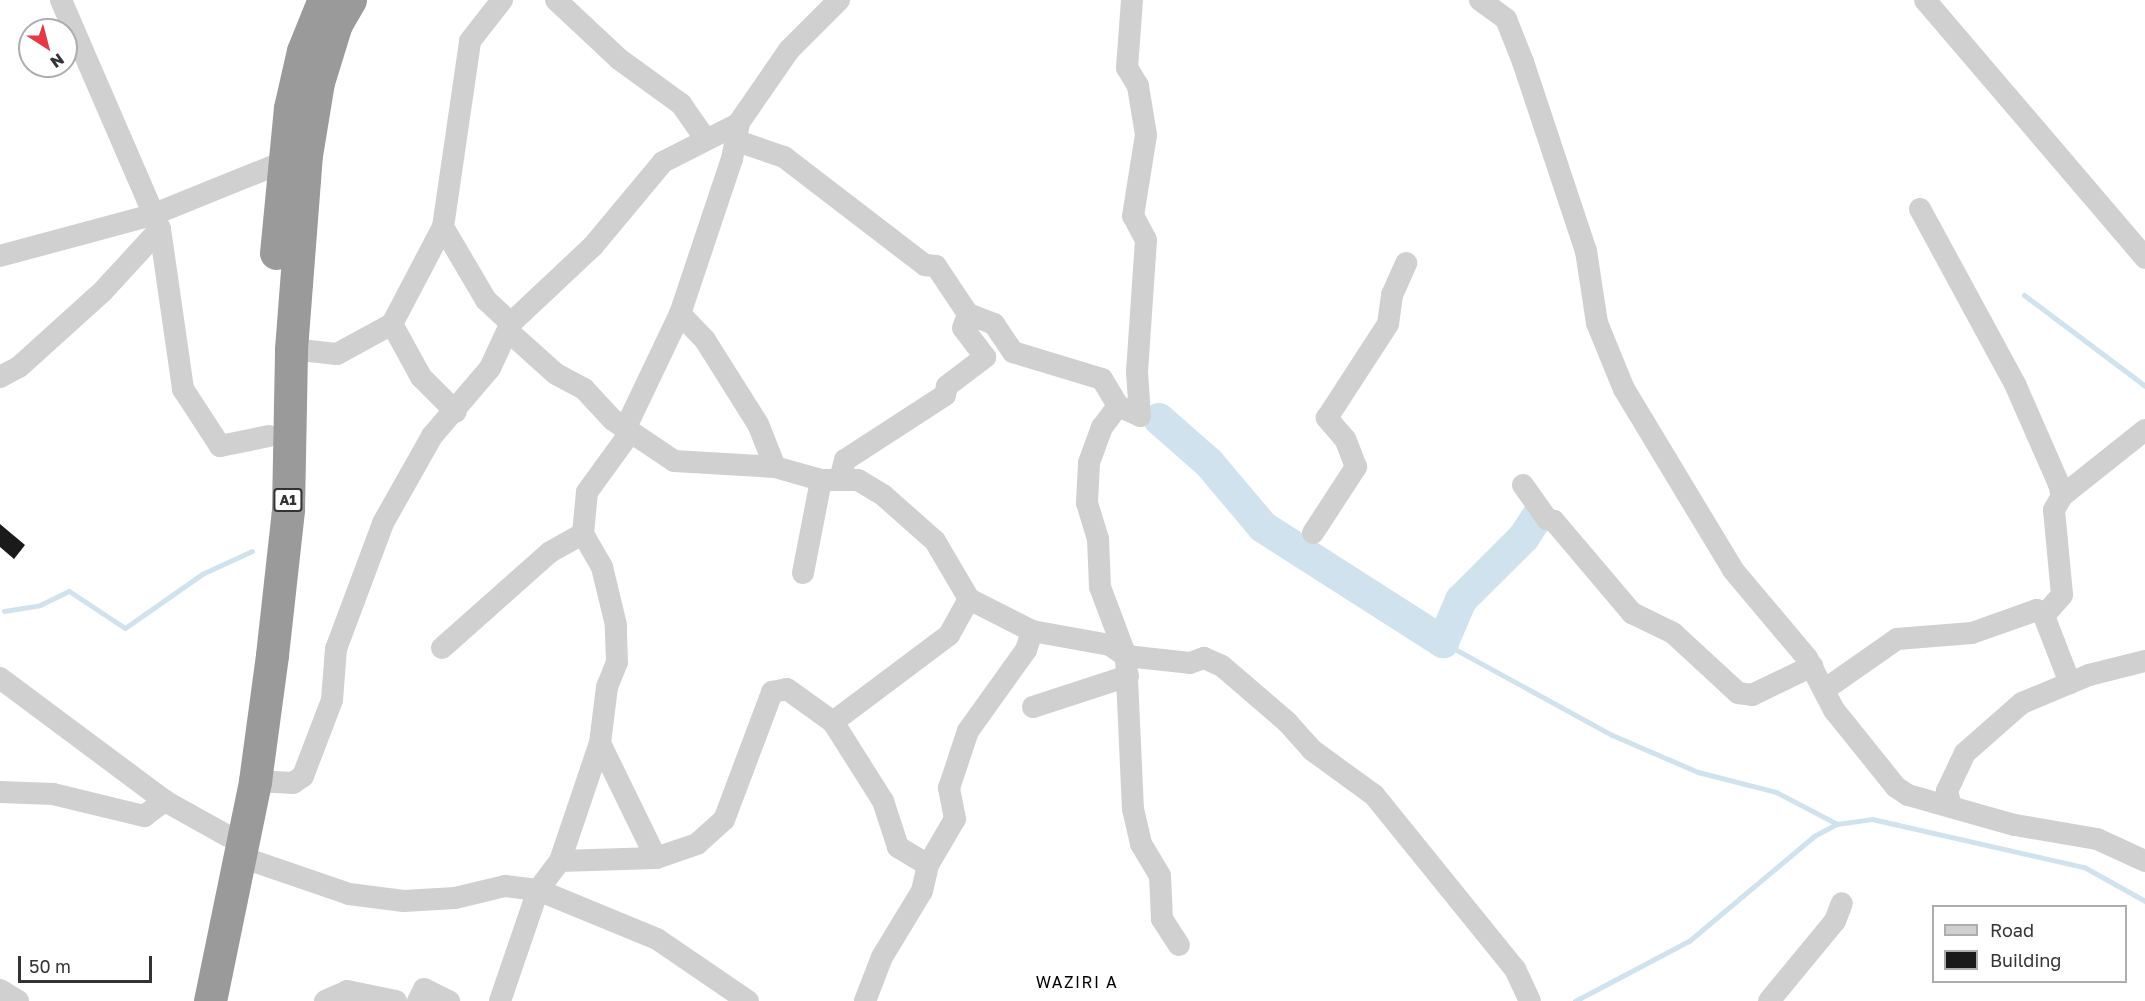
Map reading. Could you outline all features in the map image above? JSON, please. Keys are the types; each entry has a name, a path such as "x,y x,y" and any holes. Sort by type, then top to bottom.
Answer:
{"highway":[{"name":"A1","path":"210,1001 234,847 256,647 269,436 268,363 283,162 303,51 324,0"},
{"name":"A1","path":"193,1001 234,847 255,781 288,509 291,349 310,120 336,24 350,0"}],"street":[{"path":"62,0 156,222 183,388 220,446 269,436"},
{"path":"291,349 337,354 392,324 443,227 470,41 502,0"},
{"path":"556,0 620,59 681,104 704,137"},
{"path":"500,1001 538,890 560,861 600,743 607,687 617,662 616,625 602,567 583,534 587,492 627,437 626,427 680,314 738,132 789,50 839,0"},
{"path":"255,781 293,783 303,776 332,700 336,649 383,523 432,436 456,412 490,368 509,327 593,246 663,162 704,137 738,132 784,157 925,265 936,266 968,314 994,324 1013,352 1102,378 1118,406 1140,416 1137,372 1146,240 1133,216 1146,135 1138,86 1127,68 1132,0"},
{"path":"1480,0 1506,19 1523,62 1586,250 1597,322 1624,390 1733,570 1812,666 1824,690 1896,788 1918,799 2015,825 2097,839 2145,861"},
{"path":"1925,0 2145,258"},
{"path":"0,256 156,222 283,162"},
{"path":"1920,209 2015,384 2062,496"},
{"path":"0,377 19,367 103,291 156,222"},
{"path":"443,227 486,300 509,327 626,427 674,461 775,467 830,479 858,480 883,495 935,542 969,599 1032,631 1110,645 1127,666"},
{"path":"1313,533 1356,467 1345,439 1327,418 1388,324 1392,296 1406,263"},
{"path":"680,314 705,340 752,415 775,467"},
{"path":"803,573 830,479 845,460 945,395 947,386 985,357 963,328 968,314"},
{"path":"392,324 421,377 456,412"},
{"path":"1118,406 1102,428 1089,464 1087,503 1098,539 1100,587 1127,666 1133,809 1141,844 1160,876 1162,919 1179,945"},
{"path":"2044,616 2062,595 2054,510 2062,496 2145,430"},
{"path":"1523,485 1547,519 1554,521 1632,613 1673,633 1738,693 1752,695 1812,666"},
{"path":"442,648 550,552 583,534"},
{"path":"833,722 948,635 969,599"},
{"path":"1824,690 1897,639 1972,633 2037,610 2044,616 2070,682"},
{"path":"865,1001 882,957 922,891 928,865 955,819 949,788 968,731 1026,650 1032,631"},
{"path":"1033,707 1127,666 1190,663 1204,658 1221,666 1287,722 1312,750 1374,795 1515,969 1530,1001"},
{"path":"1951,806 1947,791 1965,753 2022,703 2070,682 2145,661"},
{"path":"1,681 165,801 234,847 349,894 404,901 455,898 505,886 538,890 657,939 748,1001"},
{"path":"560,861 656,858 697,844 724,820 772,692 787,689 833,722 883,801 898,847 928,865"},
{"path":"600,743 656,858"},
{"path":"0,792 53,794 144,816 165,801"},
{"path":"1769,1001 1835,921 1842,903"},
{"path":"418,1001 424,989 448,1001"},
{"path":"0,990 18,1001"},
{"path":"325,1001 348,990 396,1001"}],"building":[{"path":"0,524 25,545 14,559 0,547"}],"waterway":[{"path":"2024,295 2145,386"},
{"path":"1159,419 1209,463 1263,527 1443,642 1461,600 1524,537 1537,517"},
{"path":"4,611 40,605 69,591 125,628 202,574 252,551"},
{"path":"1420,630 1612,735 1698,772 1776,792 1837,824"},
{"path":"1575,1001 1689,941 1814,836 1837,824 1872,819 2084,867 2145,901"}],"district":[{"name":"WAZIRI A","path":"1077,982"}]}
